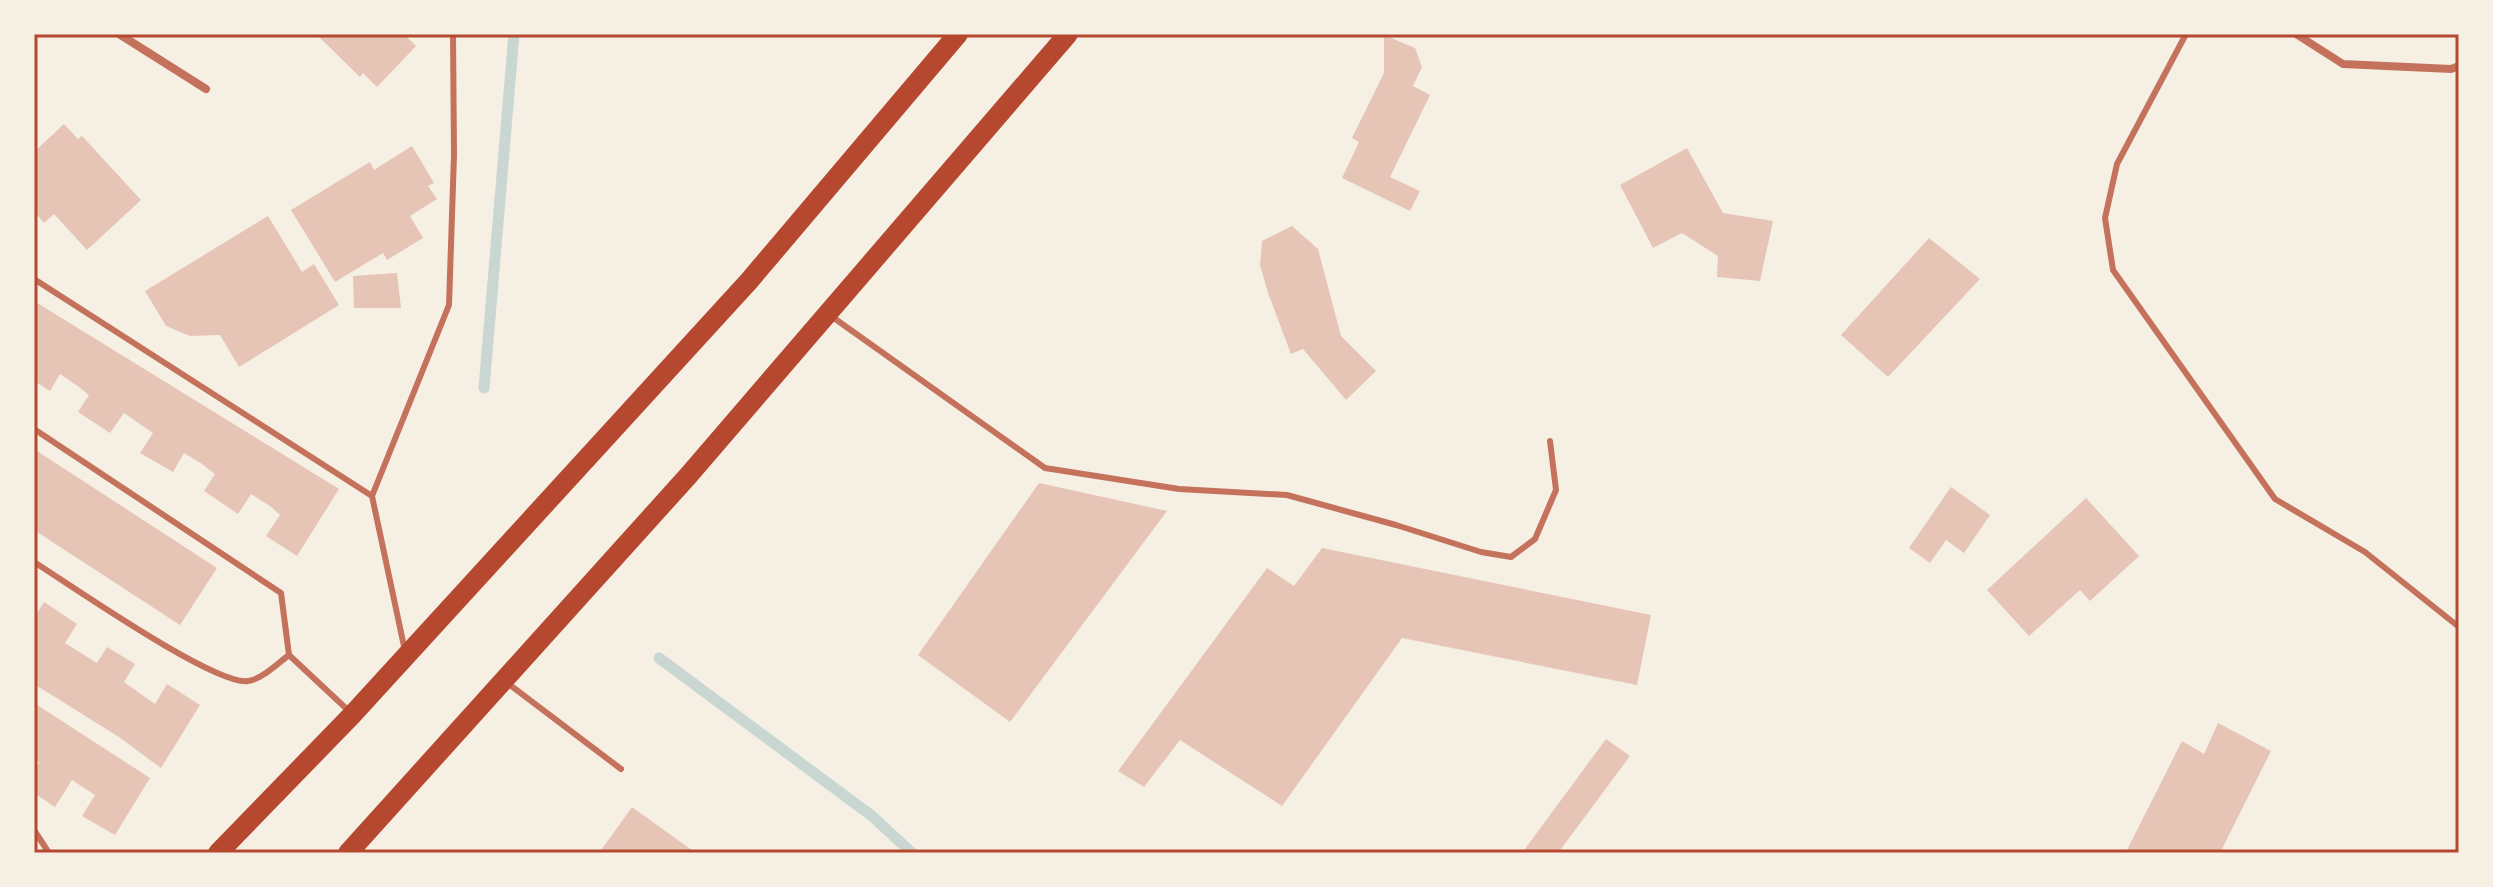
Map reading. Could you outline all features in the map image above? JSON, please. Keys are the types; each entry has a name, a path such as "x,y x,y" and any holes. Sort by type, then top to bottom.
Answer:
{"main road":[{"path":"218,853 352,715 749,281 958,34"},
{"path":"348,853 688,476 1068,34"}],"street":[{"path":"119,34 206,89"},
{"path":"2296,34 2343,64 2451,69 2459,66"}],"lane":[{"path":"406,656 372,496 449,305 454,155 453,34"},
{"path":"2186,34 2117,164 2105,218 2113,270 2275,499 2365,552 2459,627"},
{"path":"34,279 372,496"},
{"path":"828,314 1045,468 1179,489 1287,495 1481,552 1511,557 1535,539 1556,490 1550,441"},
{"path":"34,429 281,593 289,655 352,715"},
{"path":"34,562 202,667 233,680 250,682 289,655"},
{"path":"503,679 621,769"},
{"path":"34,830 49,853"}],"building":[{"path":"316,34 404,34 416,46 377,87 363,73 360,77"},
{"path":"1384,35 1415,48 1422,67 1413,86 1430,95 1390,177 1420,191 1410,211 1342,178 1359,142 1352,138 1384,73"},
{"path":"64,124 78,139 82,136 141,200 87,250 54,214 44,223 34,211 34,152"},
{"path":"412,146 434,183 428,186 437,199 410,216 423,238 387,260 383,253 335,282 291,210 370,162 374,170"},
{"path":"1687,148 1723,213 1773,221 1760,281 1717,277 1718,256 1682,233 1653,248 1620,185"},
{"path":"268,216 302,272 314,264 339,305 239,367 220,335 190,336 166,326 145,291"},
{"path":"1292,226 1318,249 1341,336 1376,371 1346,400 1303,349 1291,354 1268,293 1260,265 1262,241"},
{"path":"1929,238 1980,279 1888,377 1841,335"},
{"path":"397,273 401,308 354,308 353,276"},
{"path":"34,301 339,489 297,556 266,536 280,515 270,506 251,494 238,514 204,491 215,474 202,464 184,453 173,472 140,453 153,433 124,413 110,433 78,412 89,395 60,374 50,391 34,381"},
{"path":"34,449 217,568 180,625 34,530"},
{"path":"1039,483 1167,511 1010,722 918,655"},
{"path":"1951,487 1990,515 1964,553 1946,540 1930,563 1909,548"},
{"path":"2086,498 2139,556 2090,601 2080,590 2029,636 1987,590"},
{"path":"1322,548 1651,615 1637,685 1402,638 1282,806 1180,740 1144,787 1118,771 1267,568 1294,586"},
{"path":"44,602 77,624 65,643 97,663 107,647 135,664 124,682 155,704 167,684 200,705 161,768 119,737 34,684 34,618"},
{"path":"34,703 150,778 115,835 82,816 95,795 72,780 55,807 34,793 34,771 39,762 34,760"},
{"path":"2218,723 2271,751 2220,853 2126,852 2182,741 2204,754"},
{"path":"1606,739 1630,756 1558,853 1522,853"},
{"path":"632,807 696,853 599,853"}],"waterway":[{"path":"484,388 514,34"},
{"path":"659,658 872,816 912,853"}]}
